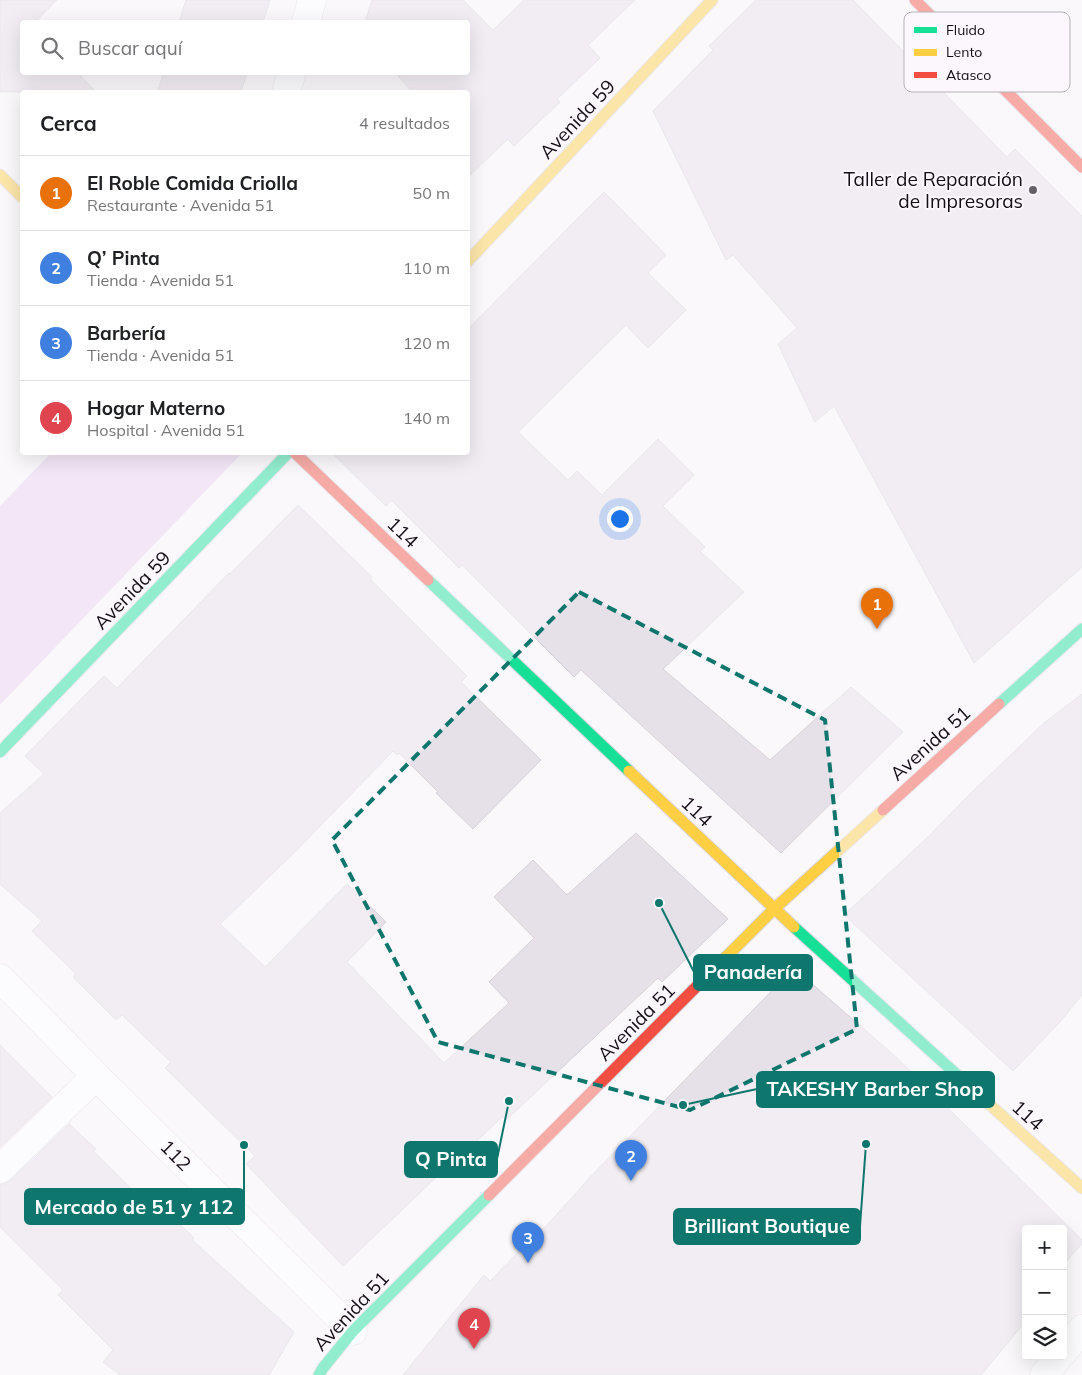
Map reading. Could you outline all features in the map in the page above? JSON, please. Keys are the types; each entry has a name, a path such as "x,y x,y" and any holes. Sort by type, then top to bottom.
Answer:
{"main road":[{"name":"Avenida 59","path":"470,260 712,0"},
{"path":"915,0 927,12"},
{"path":"1008,92 1082,166"},
{"path":"0,175 20,194"},
{"name":"Avenida 59","path":"0,752 285,455"},
{"name":"114","path":"297,455 774,909 1082,1188"},
{"name":"Avenida 51","path":"325,1373 353,1331 774,909 1082,629"}],"street":[{"path":"307,20 312,0"},
{"path":"287,90 291,75"},
{"name":"112","path":"0,978 353,1331"},
{"path":"0,1169 96,1076"},
{"path":"1067,1347 1082,1329"},
{"path":"1044,1375 1056,1360"}],"highlighted area":[{"path":"579,592 825,720 857,1029 690,1110 438,1042 332,840"}],"shaded area":[{"path":"49,455 240,455 0,705 0,506"}],"building":[{"path":"0,0 57,0 37,20 20,20 20,75 80,75 94,90 20,90 20,92 0,92"},
{"path":"186,0 270,0 264,20 180,20"},
{"path":"372,0 463,0 493,30 524,0 635,0 588,45 600,58 557,99 560,102 514,146 508,139 470,175 470,90 410,90 398,75 470,75 470,20 366,20"},
{"path":"756,0 853,0 904,52 904,92 943,92 1007,157 1015,149 1082,216 1082,567 974,663 834,406 815,422 778,344 797,328 733,255 726,260 653,111 713,50 709,46"},
{"path":"163,75 246,75 242,90 158,90"},
{"path":"604,192 666,255 648,273 686,310 648,348 626,325 518,432 568,480 577,471 602,495 658,439 694,475 663,506 705,547 700,551 744,592 663,669 770,760 851,687 903,732 781,853 581,670 574,677 462,565 459,568 391,500 386,506 334,455 470,455 470,327"},
{"path":"298,505 371,576 371,580 467,676 461,682 541,760 473,829 399,753 397,755 393,751 295,852 220,924 265,967 347,884 386,922 347,962 444,1063 509,1003 489,982 534,938 494,897 533,860 567,895 636,833 728,919 662,982 658,978 506,1120 503,1116 343,1266 246,1164 255,1156 165,1068 171,1062 122,1015 116,1020 73,977 76,974 32,931 42,921 0,884 0,813 44,774 25,756 104,676 117,688"},
{"path":"1082,694 1082,995 1059,1023 1013,1071 844,915 926,839 1044,723"},
{"path":"794,968 897,1058 1067,1225 1022,1225 1022,1326 981,1375 403,1375 484,1275 490,1281 528,1242 530,1244 594,1173"},
{"path":"0,1045 52,1097 0,1147"},
{"path":"69,1124 96,1149 93,1151 148,1205 154,1199 194,1238 192,1240 294,1332 269,1375 120,1375 103,1362 113,1350 58,1295 63,1290 0,1227 0,1184 11,1180"},
{"path":"1067,1225 1082,1240 1082,1244 1067,1261"}],"traffic: fast":[{"path":"0,752 286,455"},
{"path":"428,580 629,771"},
{"path":"999,704 1082,629"},
{"path":"794,927 988,1103"},
{"path":"319,1375 353,1331 489,1195"}],"traffic: slow":[{"path":"470,259 712,0"},
{"path":"0,175 20,195"},
{"path":"629,771 794,927"},
{"path":"707,976 774,909 883,810"},
{"path":"988,1103 1082,1188"}],"traffic: jam":[{"path":"915,0 927,12"},
{"path":"1007,92 1082,167"},
{"path":"297,455 428,580"},
{"path":"883,810 999,704"},
{"path":"489,1195 707,976"}],"place":[{"name":"Taller de Reparación de Impresoras","path":"1033,190"},
{"name":"El Roble Comida Criolla","path":"877,629"},
{"name":"Panadería","path":"659,903"},
{"name":"Q Pinta","path":"509,1101"},
{"name":"TAKESHY Barber Shop","path":"683,1105"},
{"name":"Brilliant Boutique","path":"866,1144"},
{"name":"Mercado de 51 y 112","path":"244,1145"},
{"name":"Q’ Pinta","path":"631,1181"},
{"name":"Barbería","path":"528,1263"},
{"name":"Hogar Materno","path":"474,1349"}]}
